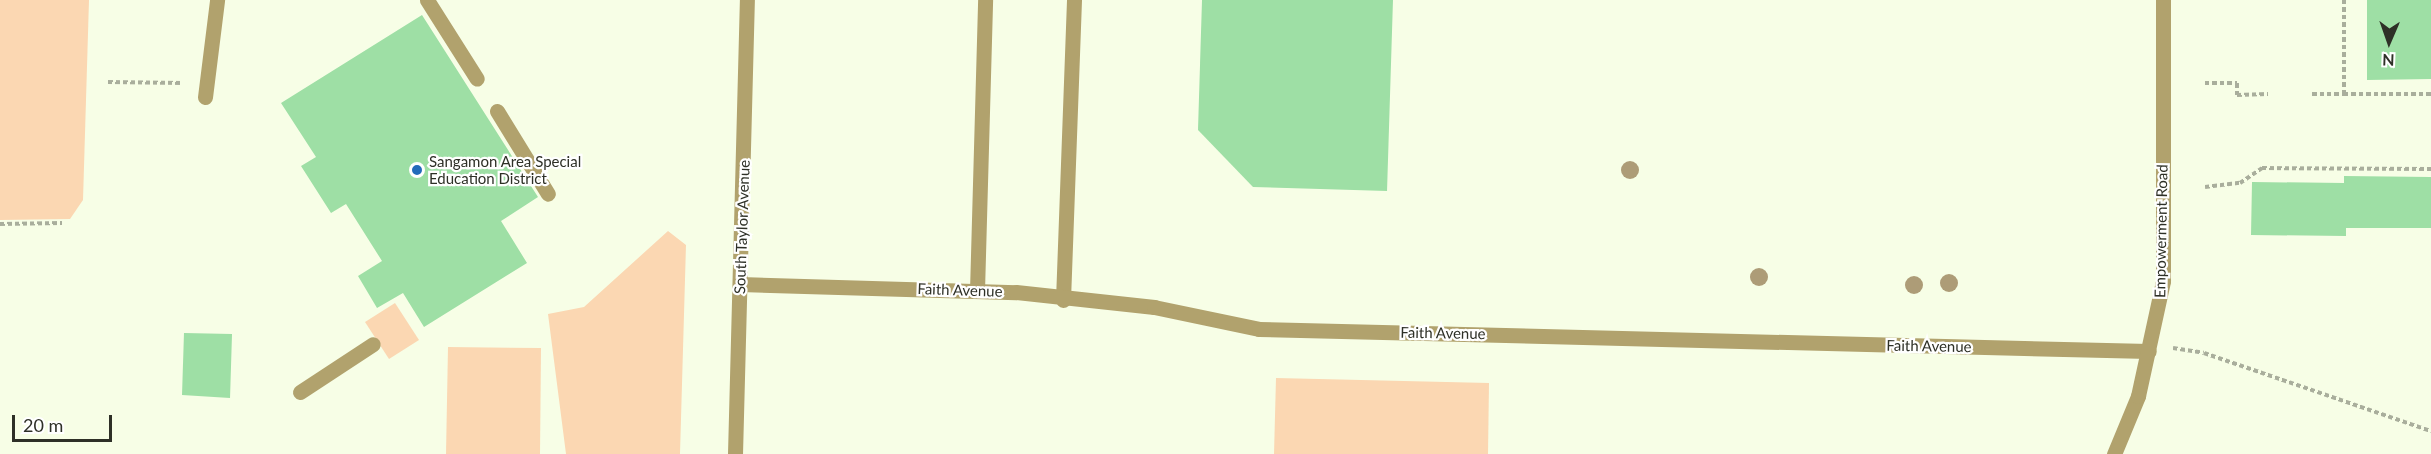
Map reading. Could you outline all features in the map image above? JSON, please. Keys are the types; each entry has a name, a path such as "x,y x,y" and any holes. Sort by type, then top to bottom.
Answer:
{"street":[{"path":"205,97 217,0"},
{"path":"427,0 477,79"},
{"name":"South Taylor Avenue","path":"735,454 747,0"},
{"path":"977,291 985,0"},
{"path":"1063,300 1074,0"},
{"name":"Empowerment Road","path":"2114,454 2138,396 2149,351 2163,270 2163,0"},
{"path":"497,111 548,194"},
{"name":"Faith Avenue","path":"740,284 977,291 1154,307 1259,329 2149,351"},
{"path":"300,392 373,344"}],"path":[{"path":"2344,0 2344,94"},
{"path":"108,81 163,82"},
{"path":"2205,83 2237,83 2237,95 2268,94"},
{"path":"2312,94 2431,94"},
{"path":"2205,187 2240,183 2262,168 2431,169"},
{"path":"0,224 62,224"},
{"path":"2149,351 2178,347 2204,353 2431,432"}],"shaded area":[{"path":"0,0 89,0 83,200 70,219 0,220"},
{"path":"668,231 686,245 680,454 566,454 548,314 584,307"},
{"path":"395,303 419,340 389,359 365,322"},
{"path":"448,347 541,348 540,454 446,454"},
{"path":"1276,378 1489,383 1488,454 1274,454"}],"building":[{"path":"1202,0 1393,0 1387,191 1253,187 1198,130"},
{"path":"2367,0 2431,0 2431,79 2367,80"},
{"path":"422,15 538,197 501,221 527,263 424,327 403,293 377,308 358,276 382,261 346,204 331,213 301,166 316,157 281,103"},
{"path":"2344,176 2431,177 2431,228 2346,228 2346,236 2251,235 2252,182 2344,183"},
{"path":"184,333 232,334 230,398 182,395"}],"place":[{"name":"Sangamon Area Special Education District","path":"417,170"}]}
